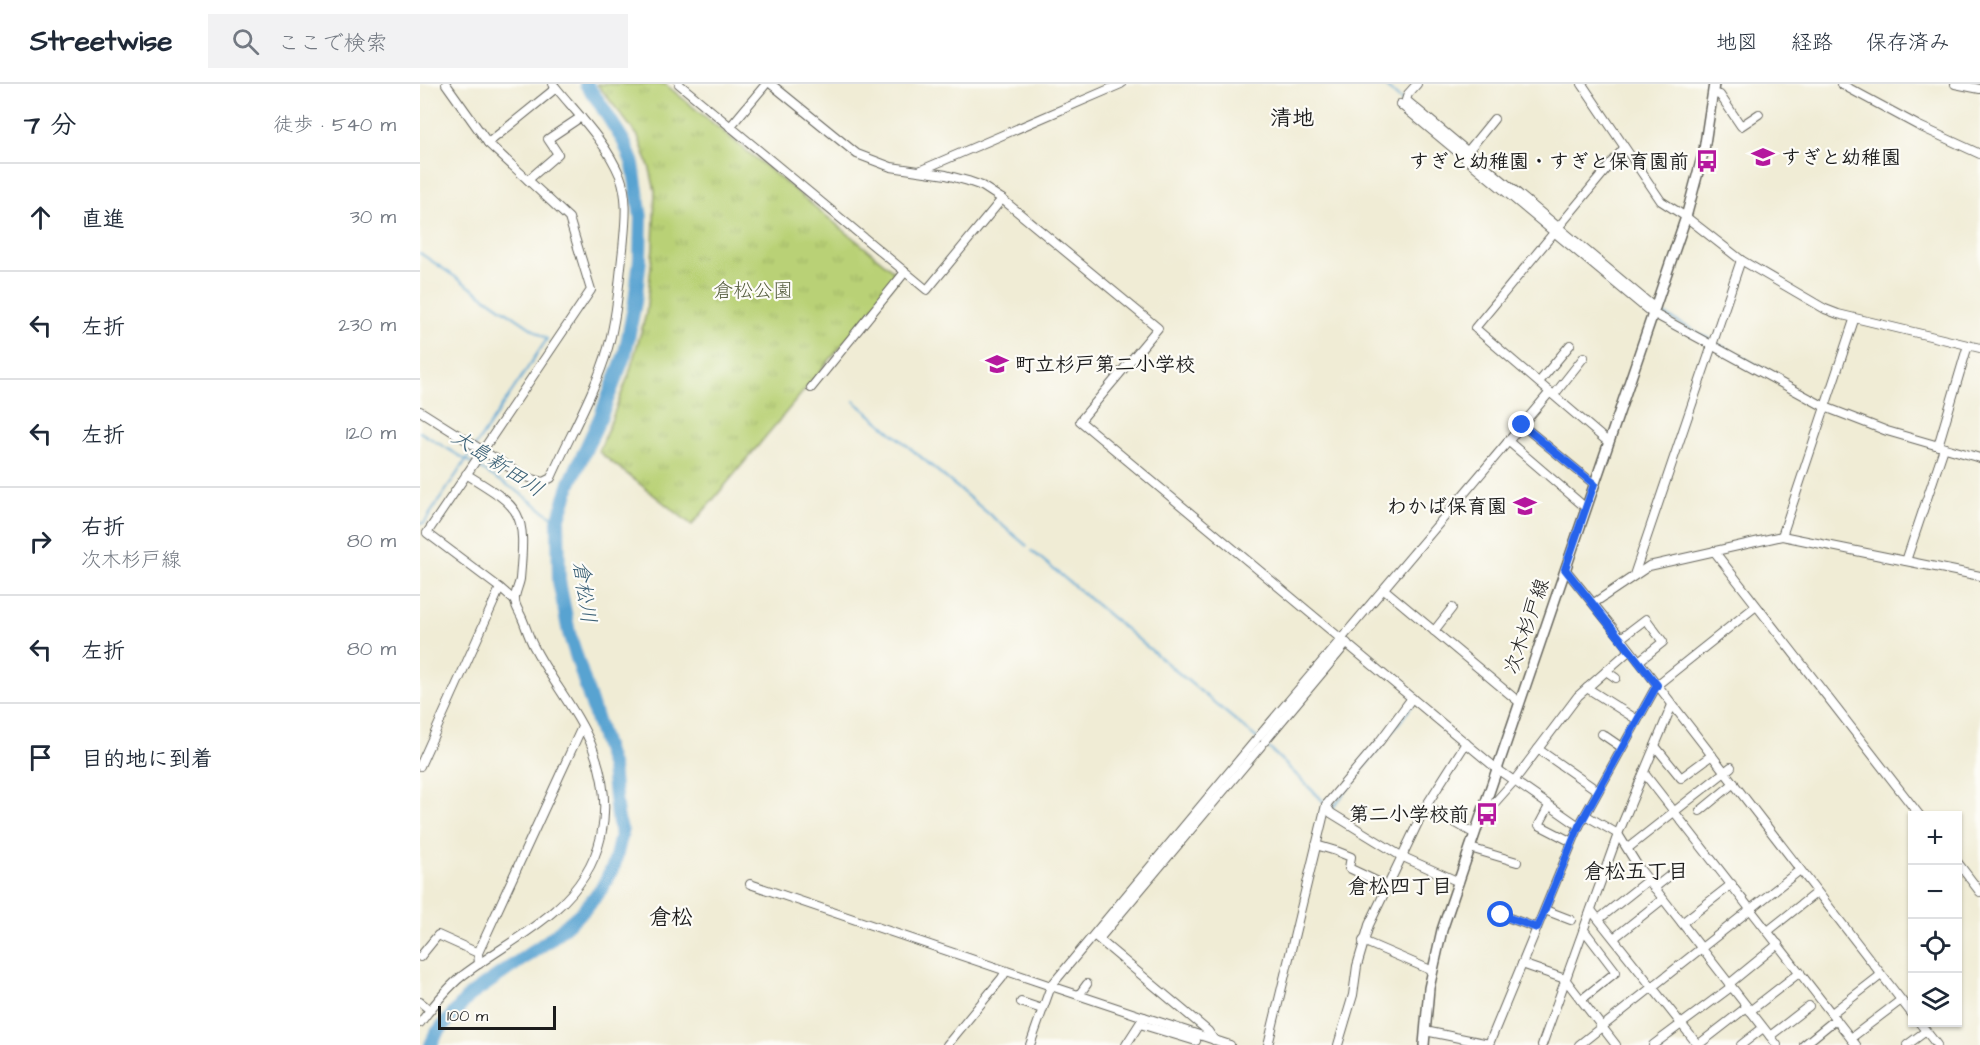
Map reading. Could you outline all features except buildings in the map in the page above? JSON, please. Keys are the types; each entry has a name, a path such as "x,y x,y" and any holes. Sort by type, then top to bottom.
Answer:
{"main road":[{"name":"次木杉戸線","path":"1424,1045 1433,970 1442,930 1686,216 1704,150 1714,89"}],"street":[{"path":"420,1023 461,977 554,911 577,889 595,858 603,834 604,796 593,748 533,647 515,601 423,530 466,474 591,290 569,218 488,143 446,84"},
{"path":"679,84 927,290 1002,199"},
{"path":"730,127 769,84 857,154 891,167 946,175 968,181 982,186 1002,199 1158,328 1080,421 1497,769 1579,826"},
{"path":"918,171 1121,84"},
{"path":"1417,84 1406,100 1468,151 1556,230"},
{"path":"1582,84 1660,201 1686,216 1741,260 1825,309 1854,320 1980,348"},
{"path":"1841,84 1918,126 1980,154"},
{"path":"1955,84 1980,89"},
{"path":"420,411 523,476 543,482 551,478 608,350 617,307 625,223 625,198 621,179 612,159 599,138 555,86 488,143"},
{"path":"1714,89 1741,126 1759,114"},
{"path":"1400,104 1654,311 1825,407 1887,431 1980,458"},
{"path":"528,180 558,154 548,139 581,117"},
{"path":"1468,151 1494,119"},
{"path":"1608,442 1474,328 1624,148"},
{"path":"1634,575 1741,260"},
{"path":"811,388 906,272"},
{"path":"1782,536 1854,320"},
{"path":"1539,382 1570,345"},
{"path":"1906,561 1941,447 1968,345"},
{"path":"1030,1045 1051,986 1263,743 1345,641 1383,589 1508,441 1584,357"},
{"path":"1522,425 1594,484"},
{"path":"1508,441 1586,508"},
{"path":"466,474 508,501 514,508 522,527 519,586 515,601"},
{"path":"1594,603 1648,566 1782,536 1980,576"},
{"path":"1714,551 1916,811"},
{"path":"1565,569 1712,755 1727,769 1734,783 1908,1009"},
{"path":"420,766 500,588"},
{"path":"1383,589 1519,702"},
{"path":"1425,1031 1489,1045 1579,826 1636,719 1657,685 1756,606"},
{"path":"1434,631 1452,608"},
{"path":"1621,638 1646,620 1657,634 1663,642 1639,661"},
{"path":"1096,937 1345,641"},
{"path":"1479,820 1514,781 1578,696 1630,650"},
{"path":"1606,671 1616,678"},
{"path":"1587,688 1636,719"},
{"path":"1268,1045 1326,805 1380,741 1412,698"},
{"path":"1542,1045 1618,834 1672,705"},
{"path":"479,964 478,953 582,727"},
{"path":"1602,734 1622,747"},
{"path":"1338,1045 1353,995 1363,941 1426,806 1466,743"},
{"path":"1655,746 1681,778 1712,755"},
{"path":"1538,749 1598,791"},
{"path":"1628,848 1727,769"},
{"path":"1644,773 1852,1042 1901,1000"},
{"path":"1700,811 1734,783"},
{"path":"1326,805 1331,813 1401,856 1459,882"},
{"path":"1426,806 1475,834"},
{"path":"1549,806 1539,825 1572,842"},
{"path":"1585,815 1618,834 1654,888 1777,1045"},
{"path":"1316,846 1351,857 1349,868 1387,886"},
{"path":"1470,848 1517,862"},
{"path":"1960,865 1980,892"},
{"path":"1654,888 1677,870"},
{"path":"1578,1045 1800,870"},
{"path":"1599,919 1648,880"},
{"path":"750,884 1079,995 1197,1041 1214,1040 1230,1045"},
{"path":"1682,923 1732,884"},
{"path":"1768,931 1817,892"},
{"path":"1614,938 1664,899"},
{"path":"1545,910 1571,920"},
{"path":"1591,910 1698,1045 1800,972"},
{"path":"1501,915 1537,928"},
{"path":"1581,1000 1616,972 1584,930"},
{"path":"420,957 438,935 478,953"},
{"path":"1096,937 1208,1031 1214,1040"},
{"path":"1363,941 1433,970"},
{"path":"1653,1045 1778,944"},
{"path":"1522,964 1565,979 1616,1045"},
{"path":"947,1045 1006,971"},
{"path":"1804,1045 1881,975"},
{"path":"1079,995 1088,984"},
{"path":"420,1002 430,1010"},
{"path":"1021,1002 1042,1010"},
{"path":"1770,1036 1809,1006"},
{"path":"1126,1045 1142,1020"},
{"path":"1922,1027 1936,1040"},
{"path":"1741,1045 1763,1028"},
{"path":"1907,1045 1926,1031"}],"green space":[{"name":"倉松公園","path":"597,84 665,84 896,273 898,278 692,525 599,452 629,374 646,314 653,247 655,191 638,136"}],"waterway":[{"name":"倉松川","path":"431,1045 436,1034 469,996 548,941 583,911 602,888 614,865 622,832 617,816 612,768 569,633 559,581 558,521 570,483 600,418 625,354 640,259 641,218 633,164 624,142 586,84"},
{"path":"1383,84 1403,102"},
{"path":"420,253 547,339 424,523 420,523"},
{"path":"1658,311 1711,340"},
{"path":"1716,343 1774,375"},
{"path":"854,401 1027,546"},
{"name":"大島新田川","path":"420,432 517,491 558,521"},
{"path":"1032,551 1271,750 1325,803"},
{"path":"1332,809 1412,706"}],"place":[{"name":"すぎと幼稚園","path":"1763,157"},
{"name":"すぎと幼稚園・すぎと保育園前","path":"1707,161"},
{"name":"町立杉戸第二小学校","path":"997,364"},
{"name":"わかば保育園","path":"1525,506"},
{"name":"第二小学校前","path":"1487,814"}],"district":[{"name":"清地","path":"1292,117"},
{"name":"倉松五丁目","path":"1636,871"},
{"name":"倉松四丁目","path":"1400,886"},
{"name":"倉松","path":"671,916"}],"route":[{"path":"1501,915 1537,928 1579,826 1636,719 1657,685 1565,569 1594,484 1522,425"}]}
